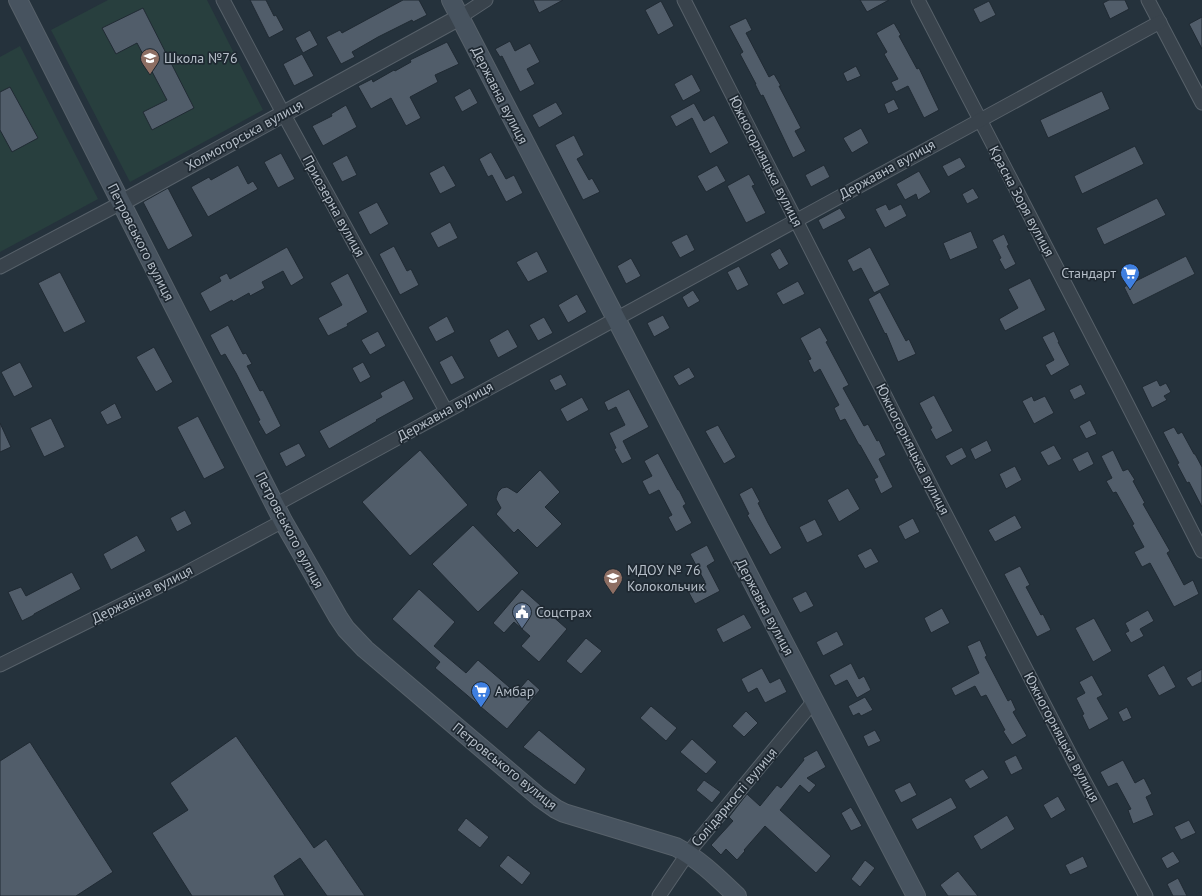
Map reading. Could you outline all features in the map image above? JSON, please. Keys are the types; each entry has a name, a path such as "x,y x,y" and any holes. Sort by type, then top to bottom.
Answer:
{"main road":[{"name":"Петровського вулиця","path":"18,0 279,513 330,606 346,629 371,654 538,797 564,813 676,847 688,853 702,864 737,896"},
{"name":"Державна вулиця","path":"451,0 916,896"}],"street":[{"name":"Приозерна вулиця","path":"223,0 446,411"},
{"name":"Холмогорська вулиця","path":"0,267 121,203 460,17 486,0"},
{"name":"Южногорняцька вулиця","path":"684,0 934,492 1073,760 1146,896"},
{"name":"Красна Зоря вулиця","path":"918,0 1202,551"},
{"path":"1148,0 1202,103"},
{"name":"Державна вулиця","path":"279,513 446,411 979,119 1160,22"},
{"name":"Державіна вулиця","path":"0,665 180,576 279,513"},
{"name":"Солідарності вулиця","path":"659,896 688,853 814,701"}],"green space":[{"path":"108,0 207,0 263,110 130,182 51,30"},
{"path":"20,46 98,199 0,252 0,57"}],"building":[{"path":"250,0 266,0 274,16 276,15 284,30 269,38"},
{"path":"403,0 419,0 427,15 413,22 412,20 378,37 352,52 355,57 341,64 326,37 340,30 342,33"},
{"path":"533,0 563,0 539,13"},
{"path":"860,0 889,0 867,12"},
{"path":"1109,0 1125,0 1129,9 1110,19 1103,3"},
{"path":"661,1 674,26 658,35 645,10"},
{"path":"989,1 996,15 980,23 973,9"},
{"path":"143,8 194,108 152,130 143,112 167,100 137,43 116,54 102,28"},
{"path":"1202,17 1202,49 1189,24"},
{"path":"746,18 752,30 746,33 769,77 774,74 781,86 779,86 801,128 795,131 806,151 793,158 763,95 761,96 740,54 743,52 729,26"},
{"path":"894,23 901,35 899,36 917,69 919,68 939,110 924,118 908,86 896,92 891,82 898,79 884,54 887,52 876,33"},
{"path":"310,30 318,45 303,53 295,38"},
{"path":"510,41 515,51 530,43 540,62 527,69 535,84 520,92 502,56 500,57 495,49"},
{"path":"447,42 459,64 435,75 438,82 410,97 421,118 406,126 391,98 371,109 358,86 372,79 373,82 411,62 410,60"},
{"path":"302,54 314,76 294,86 283,64"},
{"path":"856,66 861,76 847,82 843,73"},
{"path":"692,74 701,91 683,101 674,84"},
{"path":"10,87 38,138 12,152 0,130 0,92"},
{"path":"470,88 478,103 462,112 454,97"},
{"path":"1102,91 1110,109 1048,138 1040,120"},
{"path":"894,99 899,109 888,114 884,104"},
{"path":"556,102 563,114 539,128 532,115"},
{"path":"694,103 704,121 714,115 729,143 710,154 692,118 676,127 670,116"},
{"path":"346,105 357,127 323,146 312,126 332,116 331,114"},
{"path":"861,128 869,143 852,153 843,138"},
{"path":"574,135 584,155 577,159 589,180 592,178 600,192 583,200 555,145"},
{"path":"1135,146 1144,164 1082,194 1074,176"},
{"path":"491,152 506,179 514,175 523,193 506,202 492,175 488,177 479,159"},
{"path":"281,153 295,179 278,188 264,162"},
{"path":"347,155 357,175 342,182 332,163"},
{"path":"960,157 966,167 948,177 942,166"},
{"path":"238,165 248,184 253,181 258,189 208,217 191,187 209,177 211,180"},
{"path":"444,165 456,186 440,194 429,173"},
{"path":"717,165 726,181 706,192 697,176"},
{"path":"824,165 830,177 811,187 805,175"},
{"path":"919,171 931,192 918,200 916,194 905,200 896,184"},
{"path":"749,174 755,185 752,186 766,213 746,223 727,186"},
{"path":"168,188 193,236 168,250 143,202"},
{"path":"973,188 979,198 967,204 962,194"},
{"path":"1157,198 1166,215 1104,245 1096,228"},
{"path":"377,202 389,224 370,235 358,212"},
{"path":"886,204 889,210 901,204 907,216 885,228 875,209"},
{"path":"840,208 846,218 823,230 818,220"},
{"path":"450,222 458,238 438,248 430,233"},
{"path":"971,231 978,248 950,260 943,243"},
{"path":"687,234 695,250 680,258 671,242"},
{"path":"1004,234 1009,245 1007,246 1016,264 1005,270 992,240"},
{"path":"394,246 407,271 411,269 419,285 400,295 379,254"},
{"path":"287,247 304,278 291,286 283,271 262,282 265,288 250,296 249,293 233,302 232,300 210,312 200,293 221,281 219,277 227,273 230,279"},
{"path":"870,247 890,285 874,293 861,268 853,272 847,260"},
{"path":"780,248 789,264 779,270 770,254"},
{"path":"537,251 548,272 528,282 516,262"},
{"path":"1186,256 1195,274 1133,305 1124,287"},
{"path":"631,258 641,276 626,284 617,266"},
{"path":"739,266 749,285 737,291 727,272"},
{"path":"60,272 86,322 64,333 38,283"},
{"path":"348,273 368,312 347,324 348,326 328,336 318,318 342,305 330,283"},
{"path":"1030,278 1046,310 1005,331 999,319 1018,308 1008,289"},
{"path":"798,281 805,294 783,305 776,293"},
{"path":"693,290 700,301 688,308 682,297"},
{"path":"880,292 906,341 909,339 916,354 898,362 886,333 885,334 868,299"},
{"path":"577,294 587,312 568,323 558,305"},
{"path":"663,315 670,328 654,337 647,323"},
{"path":"447,316 455,332 436,342 428,327"},
{"path":"544,317 553,333 538,341 529,325"},
{"path":"228,325 243,354 246,353 252,364 247,366 260,391 263,390 281,426 266,435 236,373 225,354 221,356 210,335"},
{"path":"820,327 828,341 826,342 849,385 843,388 864,426 868,424 877,441 879,440 886,455 879,459 893,487 881,494 874,479 878,477 845,419 840,421 834,408 839,405 820,369 814,373 808,360 811,359 800,338"},
{"path":"508,329 518,347 498,358 489,340"},
{"path":"378,331 386,346 370,355 361,340"},
{"path":"1054,331 1070,365 1051,376 1045,365 1054,360 1042,337"},
{"path":"154,347 173,382 156,392 136,357"},
{"path":"452,355 465,378 451,385 439,362"},
{"path":"20,362 33,387 14,397 1,372"},
{"path":"363,362 371,377 360,383 352,368"},
{"path":"689,367 695,377 679,386 673,376"},
{"path":"561,374 567,385 555,391 549,380"},
{"path":"404,380 414,399 329,449 319,431 382,397 380,393"},
{"path":"1157,380 1160,386 1166,383 1171,392 1164,396 1167,400 1152,408 1142,387"},
{"path":"1081,384 1086,394 1074,400 1069,390"},
{"path":"629,389 649,427 623,441 632,459 622,464 614,449 616,448 609,433 625,425 616,407 608,411 604,402"},
{"path":"934,395 953,431 936,440 930,429 932,428 919,403"},
{"path":"1032,396 1034,401 1045,396 1054,413 1034,424 1022,401"},
{"path":"582,397 589,410 567,422 560,409"},
{"path":"115,403 122,418 107,425 100,412"},
{"path":"198,416 225,468 204,479 177,427"},
{"path":"51,418 65,447 44,457 30,428"},
{"path":"1090,420 1097,434 1086,439 1079,426"},
{"path":"0,423 11,447 0,452"},
{"path":"718,425 736,457 724,464 705,431"},
{"path":"1174,427 1178,434 1182,432 1202,467 1202,507 1189,482 1187,483 1177,464 1179,463 1163,432"},
{"path":"987,440 992,451 975,460 970,449"},
{"path":"299,443 306,456 286,467 279,453"},
{"path":"1054,445 1062,459 1048,466 1040,452"},
{"path":"962,447 967,457 951,466 945,456"},
{"path":"420,450 468,505 410,556 362,502"},
{"path":"1113,450 1123,471 1128,469 1135,480 1133,481 1145,503 1143,504 1170,551 1167,553 1184,585 1193,580 1199,594 1174,607 1150,563 1142,567 1134,552 1144,547 1132,525 1134,524 1116,492 1113,493 1106,481 1112,478 1101,456"},
{"path":"1088,451 1094,464 1079,472 1072,459"},
{"path":"658,453 686,504 683,506 692,523 676,532 668,517 672,515 659,490 649,495 642,481 652,476 644,461"},
{"path":"1015,466 1022,480 1006,489 999,474"},
{"path":"540,470 560,492 545,507 562,524 537,548 518,529 514,533 496,514 501,508 496,499 498,492 502,488 507,487 517,493"},
{"path":"752,487 760,502 758,503 782,548 770,555 747,515 749,514 739,494"},
{"path":"848,488 860,509 839,522 827,500"},
{"path":"185,510 192,524 177,532 170,518"},
{"path":"1015,515 1022,528 995,542 988,530"},
{"path":"913,518 920,532 905,540 898,526"},
{"path":"815,519 823,535 807,543 799,527"},
{"path":"473,525 519,573 478,612 432,564"},
{"path":"137,535 146,551 111,570 103,554"},
{"path":"707,545 715,561 707,566 720,591 695,604 688,591 705,582 690,554"},
{"path":"871,548 879,562 865,569 857,555"},
{"path":"1020,566 1030,585 1026,587 1051,630 1037,637 1004,574"},
{"path":"72,572 81,589 22,621 8,592 21,587 26,596"},
{"path":"419,589 455,622 434,646 466,673 478,660 516,693 528,679 540,690 507,729 435,668 440,662 392,619"},
{"path":"522,589 567,629 539,662 521,646 530,636 514,622 504,633 493,623"},
{"path":"806,591 814,606 800,613 792,598"},
{"path":"942,608 950,623 931,633 924,618"},
{"path":"1148,610 1154,621 1140,629 1144,636 1131,643 1125,633 1129,631 1125,623"},
{"path":"744,614 752,628 723,643 716,629"},
{"path":"1094,618 1112,651 1093,662 1075,628"},
{"path":"837,631 844,645 823,656 816,642"},
{"path":"586,638 602,651 581,674 566,661"},
{"path":"980,640 987,656 985,657 1008,701 1011,699 1016,710 1013,712 1027,736 1012,745 1003,731 1005,730 986,695 981,697 975,686 955,696 951,688 979,673 967,646"},
{"path":"851,663 859,679 864,676 871,690 857,698 847,680 835,686 829,675"},
{"path":"1164,665 1176,687 1159,696 1147,675"},
{"path":"762,668 770,683 780,678 787,692 765,703 757,688 748,693 741,679"},
{"path":"1202,669 1202,682 1192,687 1186,678"},
{"path":"1092,675 1103,695 1097,698 1109,719 1089,730 1082,715 1084,714 1076,698 1085,693 1079,682"},
{"path":"865,697 873,710 861,716 859,713 853,716 848,706"},
{"path":"651,706 677,728 666,741 640,718"},
{"path":"1127,707 1132,718 1123,722 1118,712"},
{"path":"746,711 758,723 744,737 732,726"},
{"path":"539,730 586,769 575,785 523,747"},
{"path":"875,730 881,741 868,747 863,736"},
{"path":"236,736 314,848 326,839 365,896 327,896 300,858 274,876 285,896 192,896 152,833 188,810 170,783"},
{"path":"692,739 717,762 706,774 680,752"},
{"path":"30,742 113,872 76,896 0,896 0,761"},
{"path":"817,750 826,767 807,778 816,785 809,793 800,785 780,810 831,856 816,873 765,826 737,860 726,849 721,855 711,845 733,821 729,817 747,794 760,806 777,785 781,788 804,760 803,758"},
{"path":"1016,755 1023,769 1011,775 1004,761"},
{"path":"1123,760 1135,783 1144,778 1152,794 1146,797 1154,815 1133,824 1128,810 1131,809 1117,783 1108,787 1100,772"},
{"path":"983,769 989,778 970,789 964,780"},
{"path":"704,780 721,792 712,803 696,790"},
{"path":"910,782 917,795 901,803 894,790"},
{"path":"1058,796 1066,810 1051,819 1043,805"},
{"path":"951,797 957,808 917,830 911,819"},
{"path":"851,807 862,826 851,831 841,813"},
{"path":"1007,815 1015,829 981,850 973,836"},
{"path":"466,818 489,837 480,848 457,830"},
{"path":"1189,820 1196,833 1181,840 1174,827"},
{"path":"1173,851 1180,862 1167,869 1161,858"},
{"path":"508,855 531,873 522,885 499,866"},
{"path":"1083,856 1088,867 1070,875 1065,865"},
{"path":"865,860 875,868 860,887 851,879"},
{"path":"958,871 978,896 948,896 940,885"},
{"path":"1178,878 1187,896 1173,896 1167,884"}],"place":[{"name":"Школа №76","path":"150,75"},
{"name":"Стандарт","path":"1130,290"},
{"name":"МДОУ № 76 Колокольчик","path":"613,595"},
{"name":"Соцстрах","path":"522,629"},
{"name":"Амбар","path":"481,708"}]}
